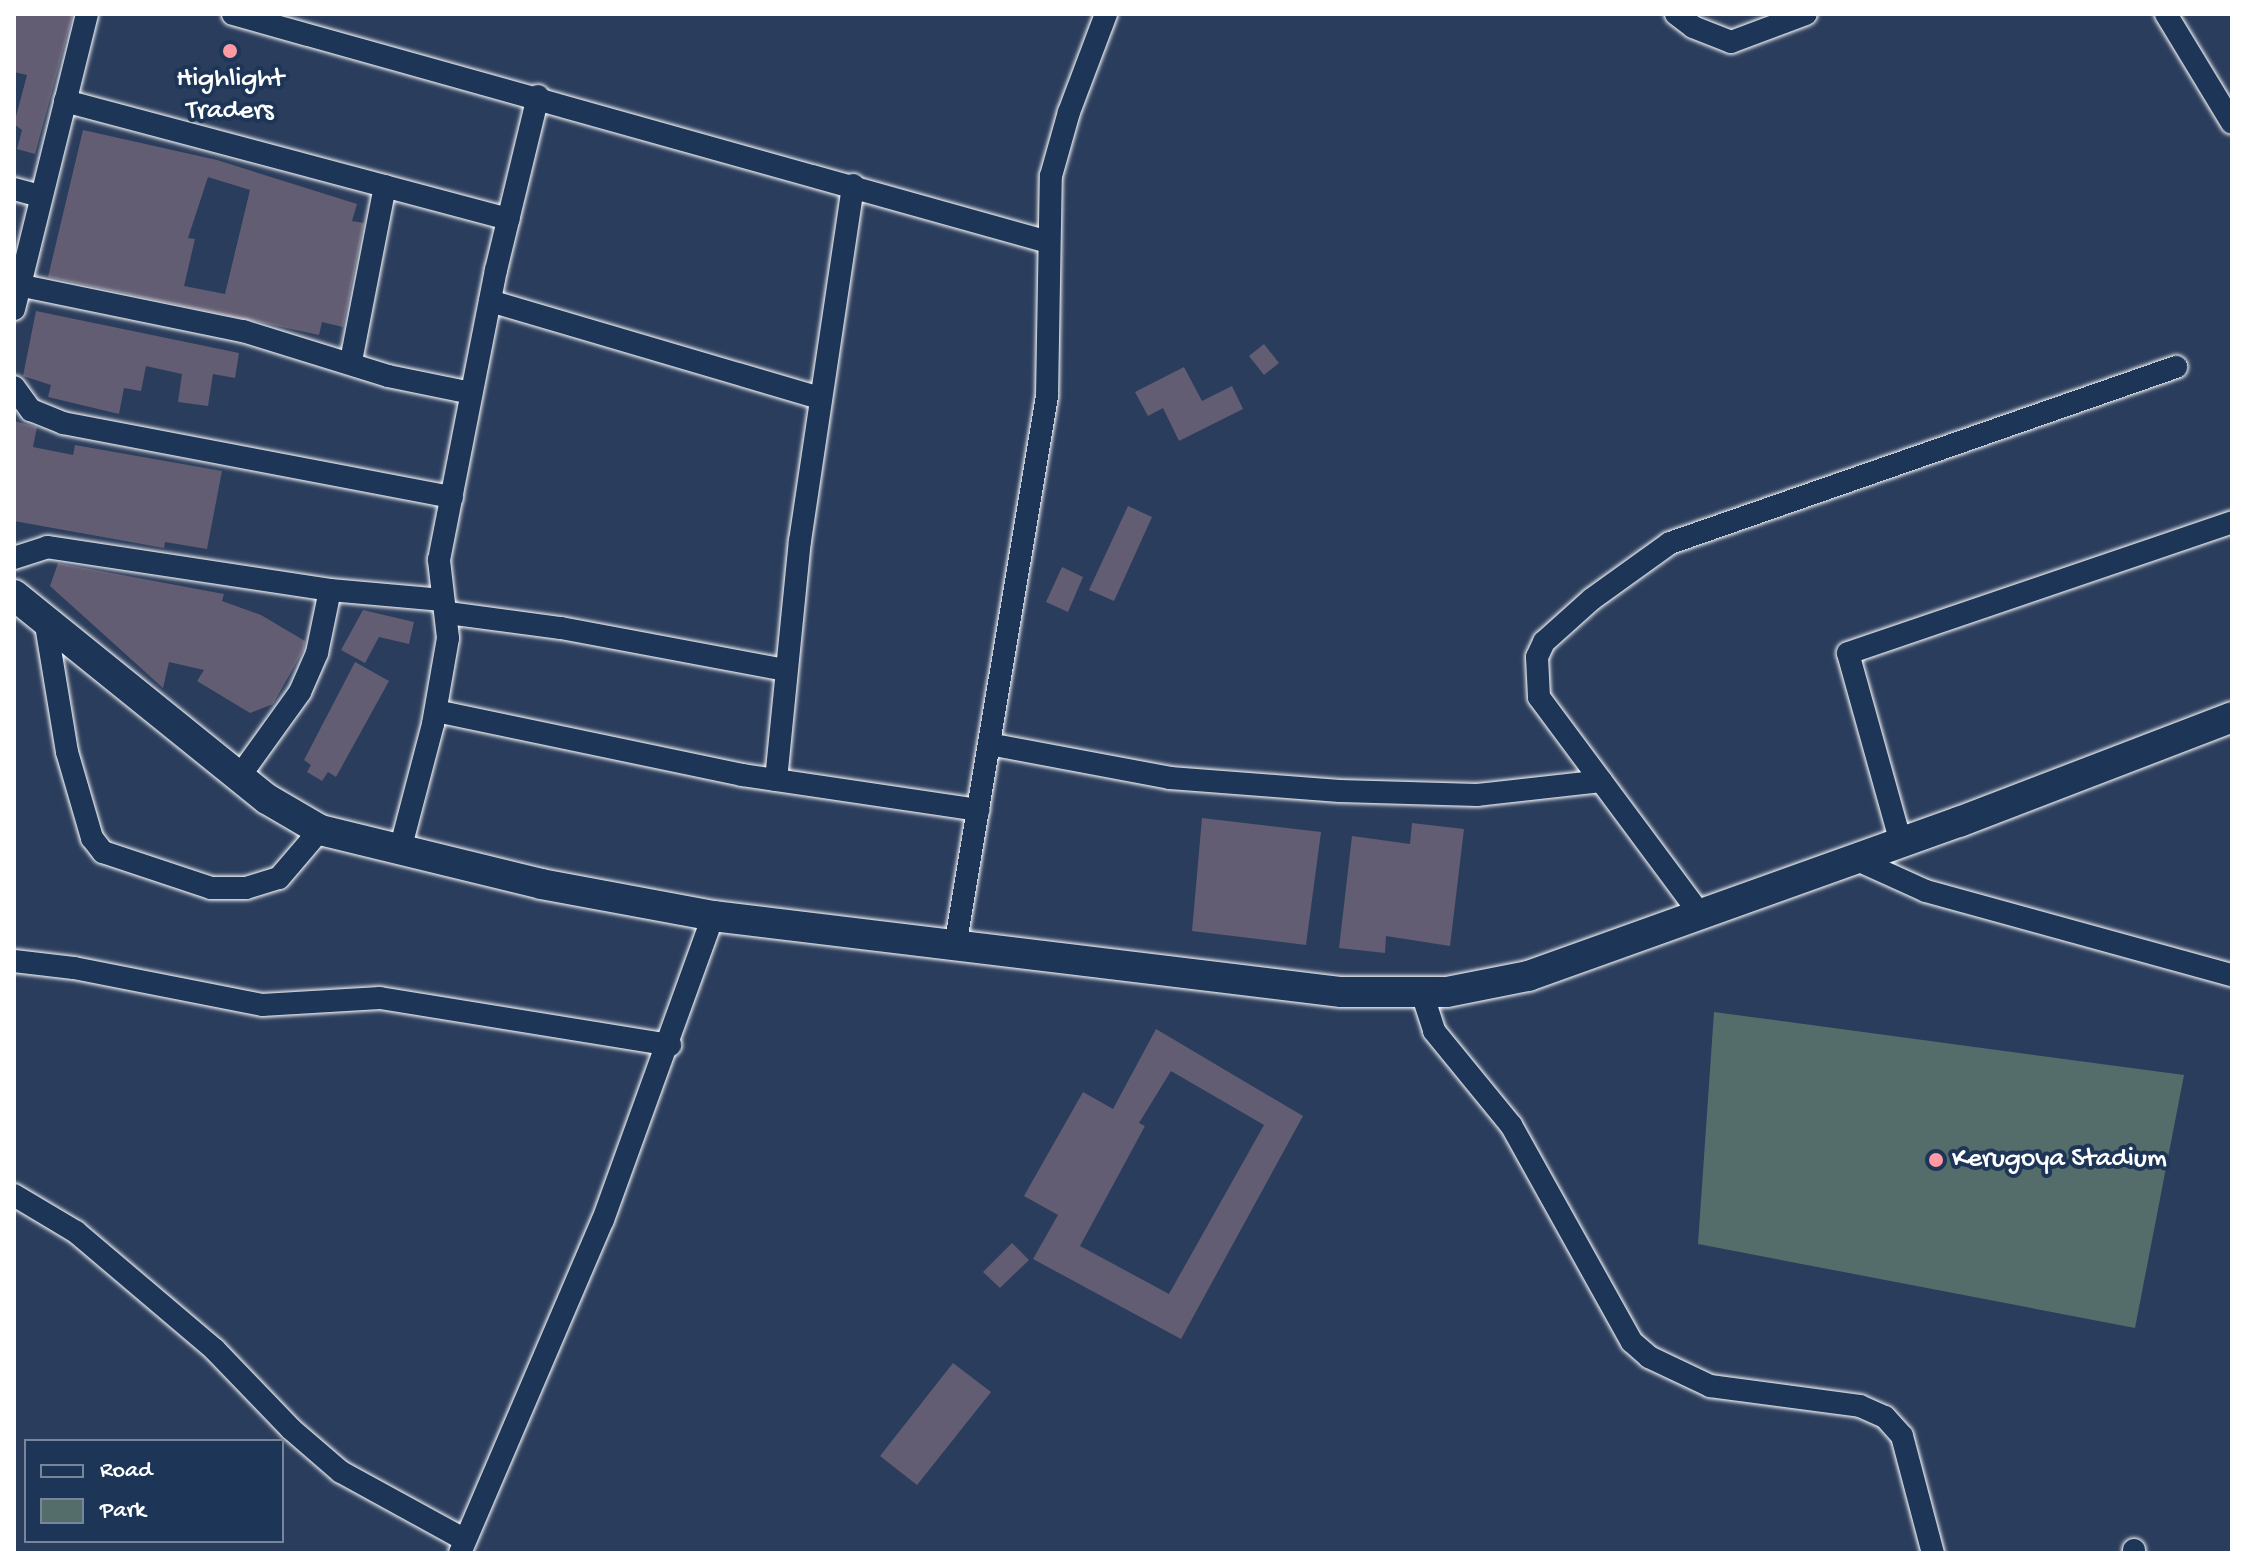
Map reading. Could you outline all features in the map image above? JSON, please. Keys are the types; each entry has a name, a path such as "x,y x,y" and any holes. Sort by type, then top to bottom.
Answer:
{"main road":[{"path":"14,595 239,777 320,830 541,884 713,916 1295,988 1422,993 1528,976 1901,843 2232,717"}],"street":[{"path":"14,309 87,14"},
{"path":"233,14 538,96 1048,242"},
{"path":"955,947 1047,396 1052,334 1048,242 1051,176 1069,112 1106,14"},
{"path":"1676,14 1693,27 1731,42 1806,14"},
{"path":"2166,14 2232,123"},
{"path":"400,850 436,711 445,607 439,560 490,301 538,96"},
{"path":"65,101 509,219"},
{"path":"776,780 785,670 820,398 853,185"},
{"path":"351,361 385,186"},
{"path":"14,189 40,196"},
{"path":"18,285 243,331 351,361 388,376 471,393"},
{"path":"490,301 820,398"},
{"path":"1700,914 1539,697 1535,680 1544,642 1592,599 1670,543 2176,367"},
{"path":"14,387 31,410 63,423 452,497"},
{"path":"1901,843 1848,653 2232,522"},
{"path":"14,558 47,547 445,607 785,670"},
{"path":"239,777 300,692 317,653 330,590"},
{"path":"45,619 67,752 92,838 103,852 211,888 246,888 284,875 320,830"},
{"path":"436,711 602,750 978,810"},
{"path":"989,744 1170,778 1340,791 1477,795 1601,781"},
{"path":"1853,858 1926,891 2232,975"},
{"path":"14,1195 76,1232 191,1329 341,1472 462,1547 592,1248 670,1045 713,916"},
{"path":"14,961 74,968 262,1005 380,998 670,1045"},
{"path":"1422,993 1434,1031 1511,1125 1632,1342 1649,1357 1710,1386 1860,1406 1885,1417 1902,1436 1933,1553"}],"green space":[{"name":"Kerugoya Stadium","path":"1714,1012 2184,1075 2135,1328 1698,1244"}],"building":[{"path":"14,14 73,14 35,154 17,149 22,130 14,124 27,75 14,72"},
{"path":"83,130 217,160 357,204 352,221 364,223 343,327 322,322 319,335 48,277","holes":["208,177 250,190 225,294 184,286 195,239 188,238"]},
{"path":"36,311 239,353 235,378 213,374 208,406 178,402 182,374 146,366 141,391 124,388 119,414 48,397 51,385 23,376"},
{"path":"1264,344 1279,363 1264,375 1249,356"},
{"path":"1184,367 1202,401 1232,386 1243,409 1179,441 1163,408 1148,416 1135,392"},
{"path":"14,421 37,427 33,447 73,455 75,445 222,471 207,549 165,542 164,548 14,521"},
{"path":"1128,506 1152,517 1114,601 1089,590"},
{"path":"58,563 224,594 222,601 261,615 305,641 304,649 273,704 250,713 197,681 204,670 169,662 163,688 50,586"},
{"path":"1062,567 1083,577 1068,612 1046,602"},
{"path":"363,610 414,622 409,644 379,637 365,663 341,650"},
{"path":"355,662 389,681 336,777 328,772 322,781 307,772 311,765 304,760"},
{"path":"1202,818 1321,832 1306,945 1192,931"},
{"path":"1412,823 1464,829 1450,946 1386,936 1385,953 1339,948 1352,836 1410,844"},
{"path":"1156,1029 1303,1116 1181,1339 1033,1259 1058,1215 1024,1196 1083,1092 1113,1109","holes":["1171,1071 1264,1125 1169,1294 1080,1246 1145,1126 1139,1123"]},
{"path":"1012,1243 1029,1260 1000,1288 983,1272"},
{"path":"953,1363 991,1392 917,1485 880,1456"}],"place":[{"name":"Highlight Traders","path":"230,51"},
{"name":"Kerugoya Stadium","path":"1936,1160"}]}
